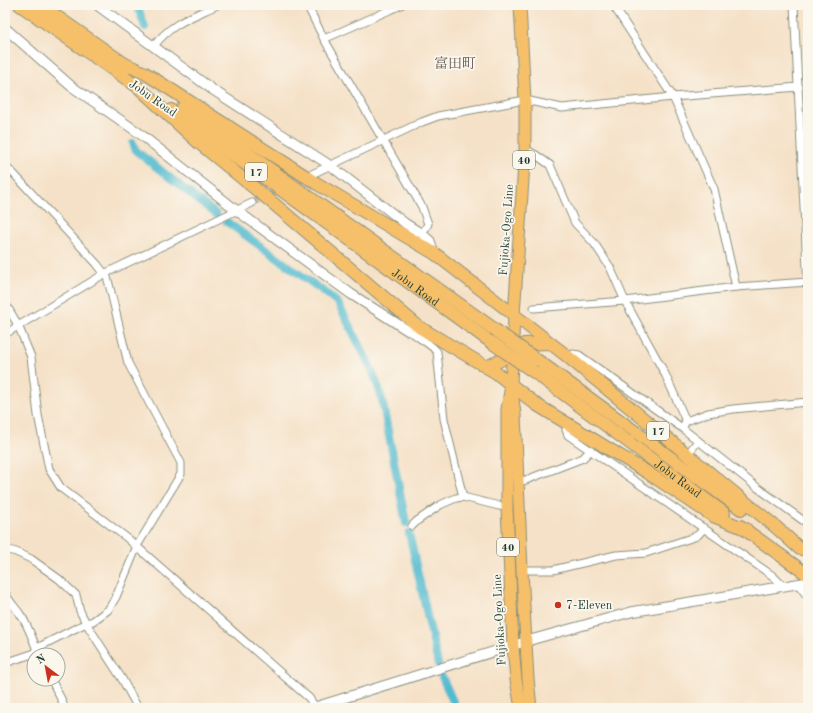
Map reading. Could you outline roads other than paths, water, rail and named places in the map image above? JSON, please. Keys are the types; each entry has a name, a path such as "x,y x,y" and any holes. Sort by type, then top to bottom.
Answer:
{"highway":[{"name":"Jobu Road","path":"20,5 184,119 534,372 807,577"},
{"name":"Jobu Road","path":"40,5 494,329 754,518 804,552"},
{"name":"17","path":"123,63 145,73 316,183 434,253 567,356 777,528 804,552"},
{"name":"17","path":"136,85 198,142 274,204 415,330 495,372 536,405 568,423 682,494 713,516 746,530"},
{"path":"486,367 502,360 512,349 528,343 549,343"}],"main road":[{"name":"Fujioka-Ogo Line","path":"520,5 525,100 525,149 511,385 507,409 507,507 513,646 516,680 521,708"},
{"name":"Fujioka-Ogo Line","path":"511,385 515,414 517,482"},
{"name":"40","path":"517,482 531,708"}],"street":[{"path":"97,5 231,102 331,166 406,224 422,234 430,241 434,253"},
{"path":"154,46 161,36 173,27 217,5"},
{"path":"307,5 324,39 422,207 428,219 427,228 422,234"},
{"path":"324,39 401,5"},
{"path":"613,5 673,97 714,189 736,287"},
{"path":"794,5 808,286"},
{"path":"5,28 71,86 139,133 236,210 351,294 415,330 419,339 435,349 437,352 444,419 463,498"},
{"path":"312,174 422,122 438,116 525,100 562,108 799,87"},
{"path":"525,149 550,165 575,223 598,249 610,267 625,301 665,374 686,421"},
{"path":"5,167 18,178 97,264 104,274 109,284 128,363 181,463 181,474 137,546 116,597 108,610 93,621 86,623 46,647"},
{"path":"5,334 104,274 252,203"},
{"path":"534,308 625,301 736,287 808,282"},
{"path":"5,303 18,325 31,357 38,415 49,469 61,488 137,546 318,707 526,642 631,612 798,584 807,577"},
{"path":"567,356 573,354 579,355 682,428 758,488 808,524"},
{"path":"682,428 686,421 708,413 733,409 808,402"},
{"path":"568,423 566,430 568,435 773,576 783,586"},
{"path":"690,451 698,441"},
{"path":"517,482 583,458 590,450"},
{"path":"656,496 662,489"},
{"path":"412,526 417,521 446,502 456,498 463,498 507,507"},
{"path":"522,570 553,570 616,556 646,553 694,537 704,528"},
{"path":"5,550 16,552 31,559 59,579 76,596 80,611 86,623 122,679 138,708"},
{"path":"798,584 808,597"},
{"path":"5,593 7,602 22,618 36,647"},
{"path":"5,662 26,656"},
{"path":"55,687 64,708"}],"waterway":[{"path":"137,5 145,27"},
{"path":"133,143 135,149 140,154 216,214"},
{"path":"227,222 338,303 372,370 381,395 406,523"},
{"path":"409,533 438,664"},
{"path":"442,677 456,708"}],"tunnel":[{"path":"252,203 308,177"}],"place":[{"name":"7-Eleven","path":"558,605"}],"district":[{"name":"富田町","path":"455,63"}]}
